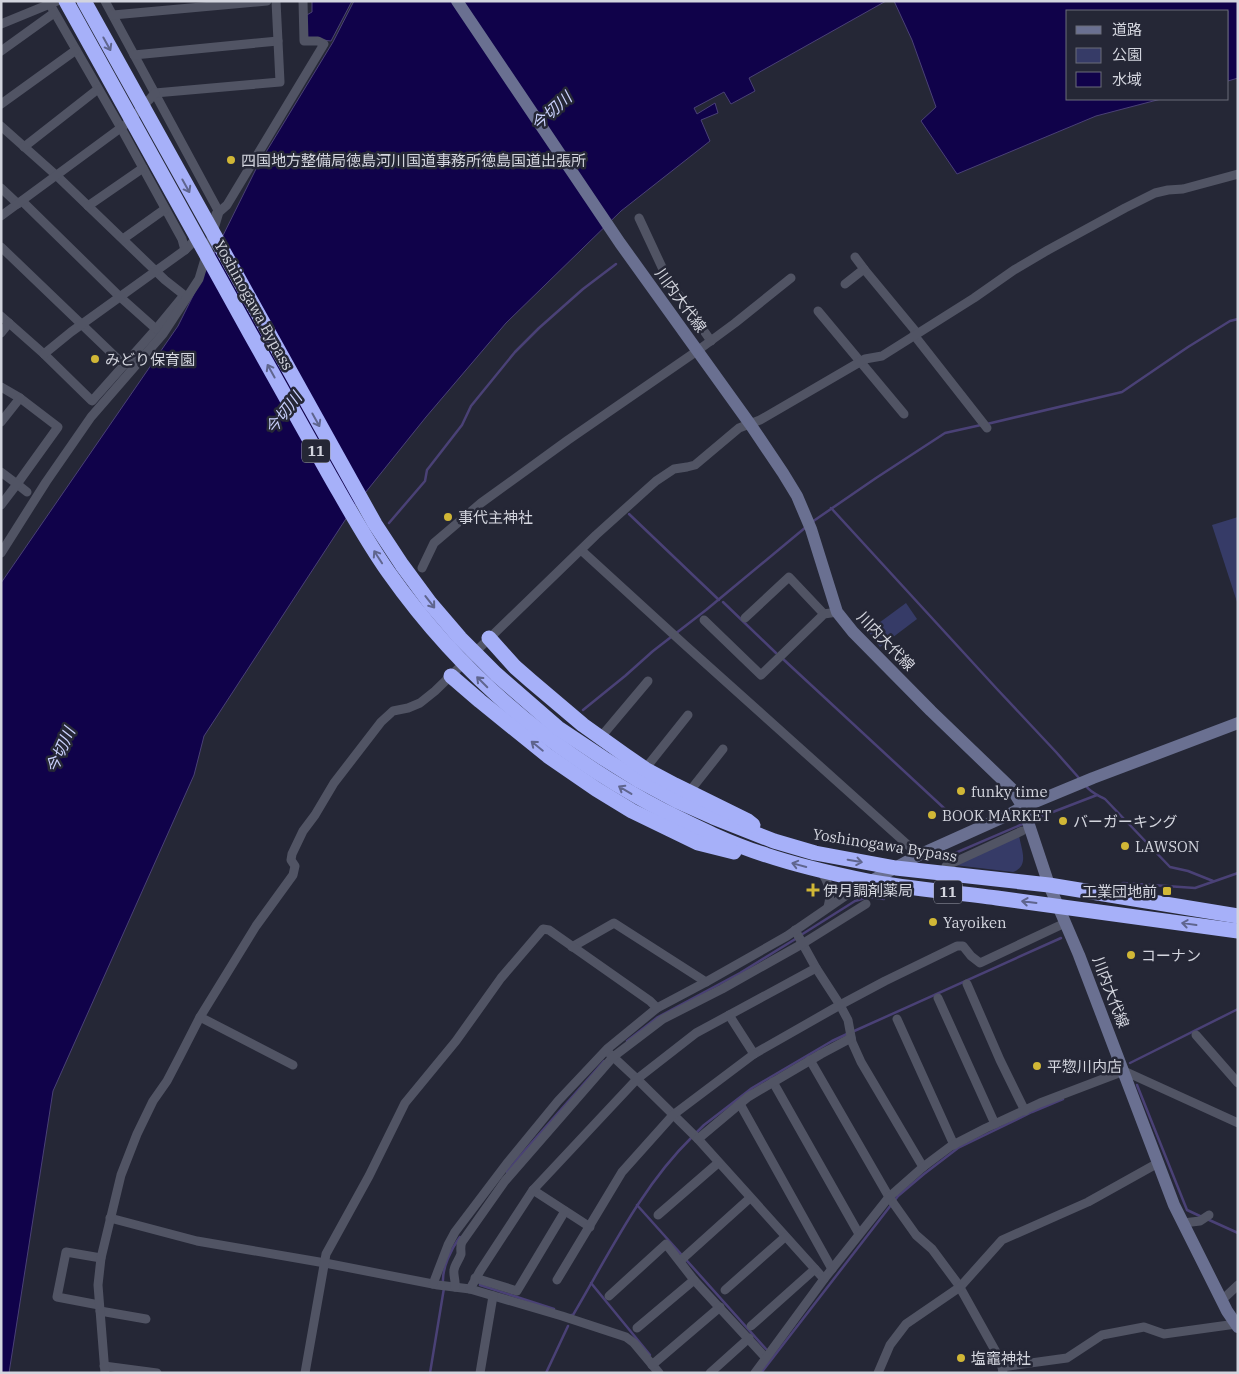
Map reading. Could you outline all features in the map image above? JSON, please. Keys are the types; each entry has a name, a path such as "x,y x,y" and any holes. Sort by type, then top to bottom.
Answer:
{"highway":[{"name":"Yoshinogawa Bypass","path":"66,1 362,532 389,573 419,613 450,649 485,685 546,737 594,771 629,792 673,807 713,817 774,841 815,854 896,868 1049,885 1238,916"},
{"name":"Yoshinogawa Bypass","path":"84,1 375,524 430,603 460,638 521,697 558,728 638,780 673,807 717,836 760,853 799,865 871,881 1238,931"},
{"name":"11","path":"489,638 522,673 600,738 645,769 748,821 774,841"},
{"name":"11","path":"451,676 548,756 632,811 698,842 733,852 760,853"}],"main road":[{"name":"川内大代線","path":"456,1 613,233 774,458 797,496 810,525 831,613 853,632 1012,789 1049,885 1079,955 1174,1205 1222,1300 1237,1325"},
{"path":"871,881 919,855 1008,815 1025,821 1075,785 1238,723"}],"street":[{"path":"1,554 46,482 91,418 163,334 199,279 219,212 105,1"},
{"path":"112,15 267,1"},
{"path":"1,216 121,128 155,93 280,82 276,1"},
{"path":"44,354 82,324 185,250 197,238 213,216 227,205 324,44 318,41 304,41 303,1"},
{"path":"1,24 51,2 54,13 121,128 182,240 185,250"},
{"path":"1,51 54,13"},
{"path":"134,55 278,41"},
{"path":"1,104 76,50"},
{"path":"24,146 98,89"},
{"path":"1,126 184,296 92,401 44,354 1,316"},
{"path":"88,206 143,168"},
{"path":"157,1373 104,1370 98,1285 101,1258 121,1175 137,1134 153,1102 200,1017 256,926 293,875 295,866 291,860 292,854 303,831 315,816 334,783 381,722 393,711 420,703 451,676 581,550 656,481 674,469 687,467 699,462 739,428 760,420 865,359 882,356 974,298 1014,270 1098,222 1155,193 1183,189 1238,174"},
{"path":"1,188 20,202 156,329"},
{"path":"123,239 165,208"},
{"path":"639,218 667,278 711,341"},
{"path":"1,248 124,365"},
{"path":"855,257 984,424"},
{"path":"845,284 864,269"},
{"path":"422,568 434,543 481,503 576,434 711,341 791,278"},
{"path":"818,311 904,414"},
{"path":"1,333 9,323"},
{"path":"1,387 20,398 58,426 1,505"},
{"path":"1,422 20,398"},
{"path":"1,472 28,492"},
{"path":"581,550 919,855"},
{"path":"704,620 761,676 831,613 789,577 745,618"},
{"path":"489,709 522,673"},
{"path":"600,738 648,681"},
{"path":"645,769 688,715"},
{"path":"689,792 722,749"},
{"path":"946,866 1025,821"},
{"path":"820,870 829,886 828,907"},
{"path":"440,1285 448,1245 456,1242 610,1054 663,1019 722,989 799,937 828,907 871,881"},
{"path":"456,1242 508,1162 558,1101 657,1008 866,904"},
{"path":"572,946 614,923 706,982"},
{"path":"557,1280 622,1172 673,1115 754,1054 840,1005 956,946 963,946 970,956 980,963 1065,923"},
{"path":"305,1373 326,1254 369,1176 405,1104 456,1041 501,978 543,929 549,930 650,1001 657,1008"},
{"path":"799,937 848,1020 861,1062 923,1167"},
{"path":"470,1289 475,1278 533,1190 637,1079 686,1040 729,1014 816,968"},
{"path":"967,984 1024,1110"},
{"path":"938,998 995,1124"},
{"path":"729,1014 754,1054"},
{"path":"200,1017 293,1065"},
{"path":"897,1019 954,1145"},
{"path":"695,1136 748,1097 851,1034"},
{"path":"1196,1036 1238,1083"},
{"path":"610,1054 695,1136 824,1279"},
{"path":"810,1060 889,1196 916,1235 932,1249 960,1287 1001,1362 1002,1370 1067,1358 1102,1335 1144,1326 1164,1334 1237,1325"},
{"path":"755,1373 824,1279 889,1196 923,1167 954,1145 1024,1110 1124,1071 1238,1123"},
{"path":"773,1082 859,1234"},
{"path":"740,1104 832,1269"},
{"path":"658,1215 718,1163"},
{"path":"878,1373 890,1345 906,1324 960,1287 1002,1240 1088,1202 1158,1163"},
{"path":"533,1190 590,1228"},
{"path":"680,1261 750,1198"},
{"path":"475,1278 517,1291 565,1211"},
{"path":"1183,1223 1200,1222 1209,1215"},
{"path":"110,1218 197,1241 470,1289 626,1337 634,1343 659,1373"},
{"path":"725,1290 786,1237"},
{"path":"456,1242 460,1254 454,1268 456,1287"},
{"path":"609,1296 666,1244 694,1280 766,1357"},
{"path":"101,1258 66,1252 57,1297 146,1318"},
{"path":"751,1326 815,1270"},
{"path":"637,1328 694,1280"},
{"path":"1222,1300 1238,1285"},
{"path":"480,1373 492,1296"},
{"path":"652,1365 720,1307"},
{"path":"710,1373 749,1338"}],"green space":[{"path":"1238,517 1238,605 1212,525"},
{"path":"906,603 917,619 880,647 868,631"},
{"path":"1019,835 1023,861 1021,866 1013,872 954,865"}],"water":[{"path":"312,1 352,1 331,41 306,38 305,16 312,12"},
{"name":"今切川","path":"354,1 886,1 749,78 755,91 731,104 724,92 694,108 697,114 715,103 718,113 701,120 710,141 621,211 506,323 426,417 353,508 204,736 194,775 53,1091 9,1373 1,1373 1,583 178,326 257,167 333,42"},
{"path":"894,1 1238,1 1238,78 1229,81 1229,10 1066,10 1066,100 1157,100 1096,116 957,174 921,121 936,107 912,40"}],"waterway":[{"path":"389,523 425,481 427,470 462,425 471,406 515,352 583,289 616,264"},
{"path":"987,424 1122,392 1188,347 1230,321 1238,319"},
{"path":"812,522 945,433 981,425"},
{"path":"831,508 1079,778"},
{"path":"629,514 719,600"},
{"path":"583,710 806,527"},
{"path":"723,602 776,653"},
{"path":"783,659 959,822"},
{"path":"1086,786 1092,792 1105,799 1170,867 1188,871 1213,881"},
{"path":"1032,820 1097,795"},
{"path":"939,860 1025,823"},
{"path":"1118,886 1123,883 1195,888 1238,873"},
{"path":"801,935 855,901 869,897 884,899"},
{"path":"627,1041 658,1017 740,973 797,938"},
{"path":"852,1032 1061,938"},
{"path":"1130,1063 1238,1009"},
{"path":"696,1133 752,1088 847,1034"},
{"path":"507,1172 604,1061"},
{"path":"1137,1085 1187,1210 1202,1217"},
{"path":"761,1373 898,1196 958,1148 1063,1099"},
{"path":"571,1315 573,1315 641,1199 657,1177 692,1137"},
{"path":"637,1205 766,1349"},
{"path":"1207,1219 1238,1233"},
{"path":"443,1283 448,1259 460,1237"},
{"path":"591,1283 650,1355"},
{"path":"480,1285 554,1309"},
{"path":"430,1373 444,1288"},
{"path":"546,1373 568,1326"}],"place":[{"name":"四国地方整備局徳島河川国道事務所徳島国道出張所","path":"231,160"},
{"name":"みどり保育園","path":"95,359"},
{"name":"事代主神社","path":"448,517"},
{"name":"funky time","path":"961,791"},
{"name":"BOOK MARKET","path":"932,815"},
{"name":"バーガーキング","path":"1063,821"},
{"name":"LAWSON","path":"1125,846"},
{"name":"伊月調剤薬局","path":"813,890"},
{"name":"工業団地前","path":"1167,891"},
{"name":"Yayoiken","path":"933,922"},
{"name":"コーナン","path":"1131,955"},
{"name":"平惣川内店","path":"1037,1066"},
{"name":"塩竈神社","path":"961,1358"}]}
